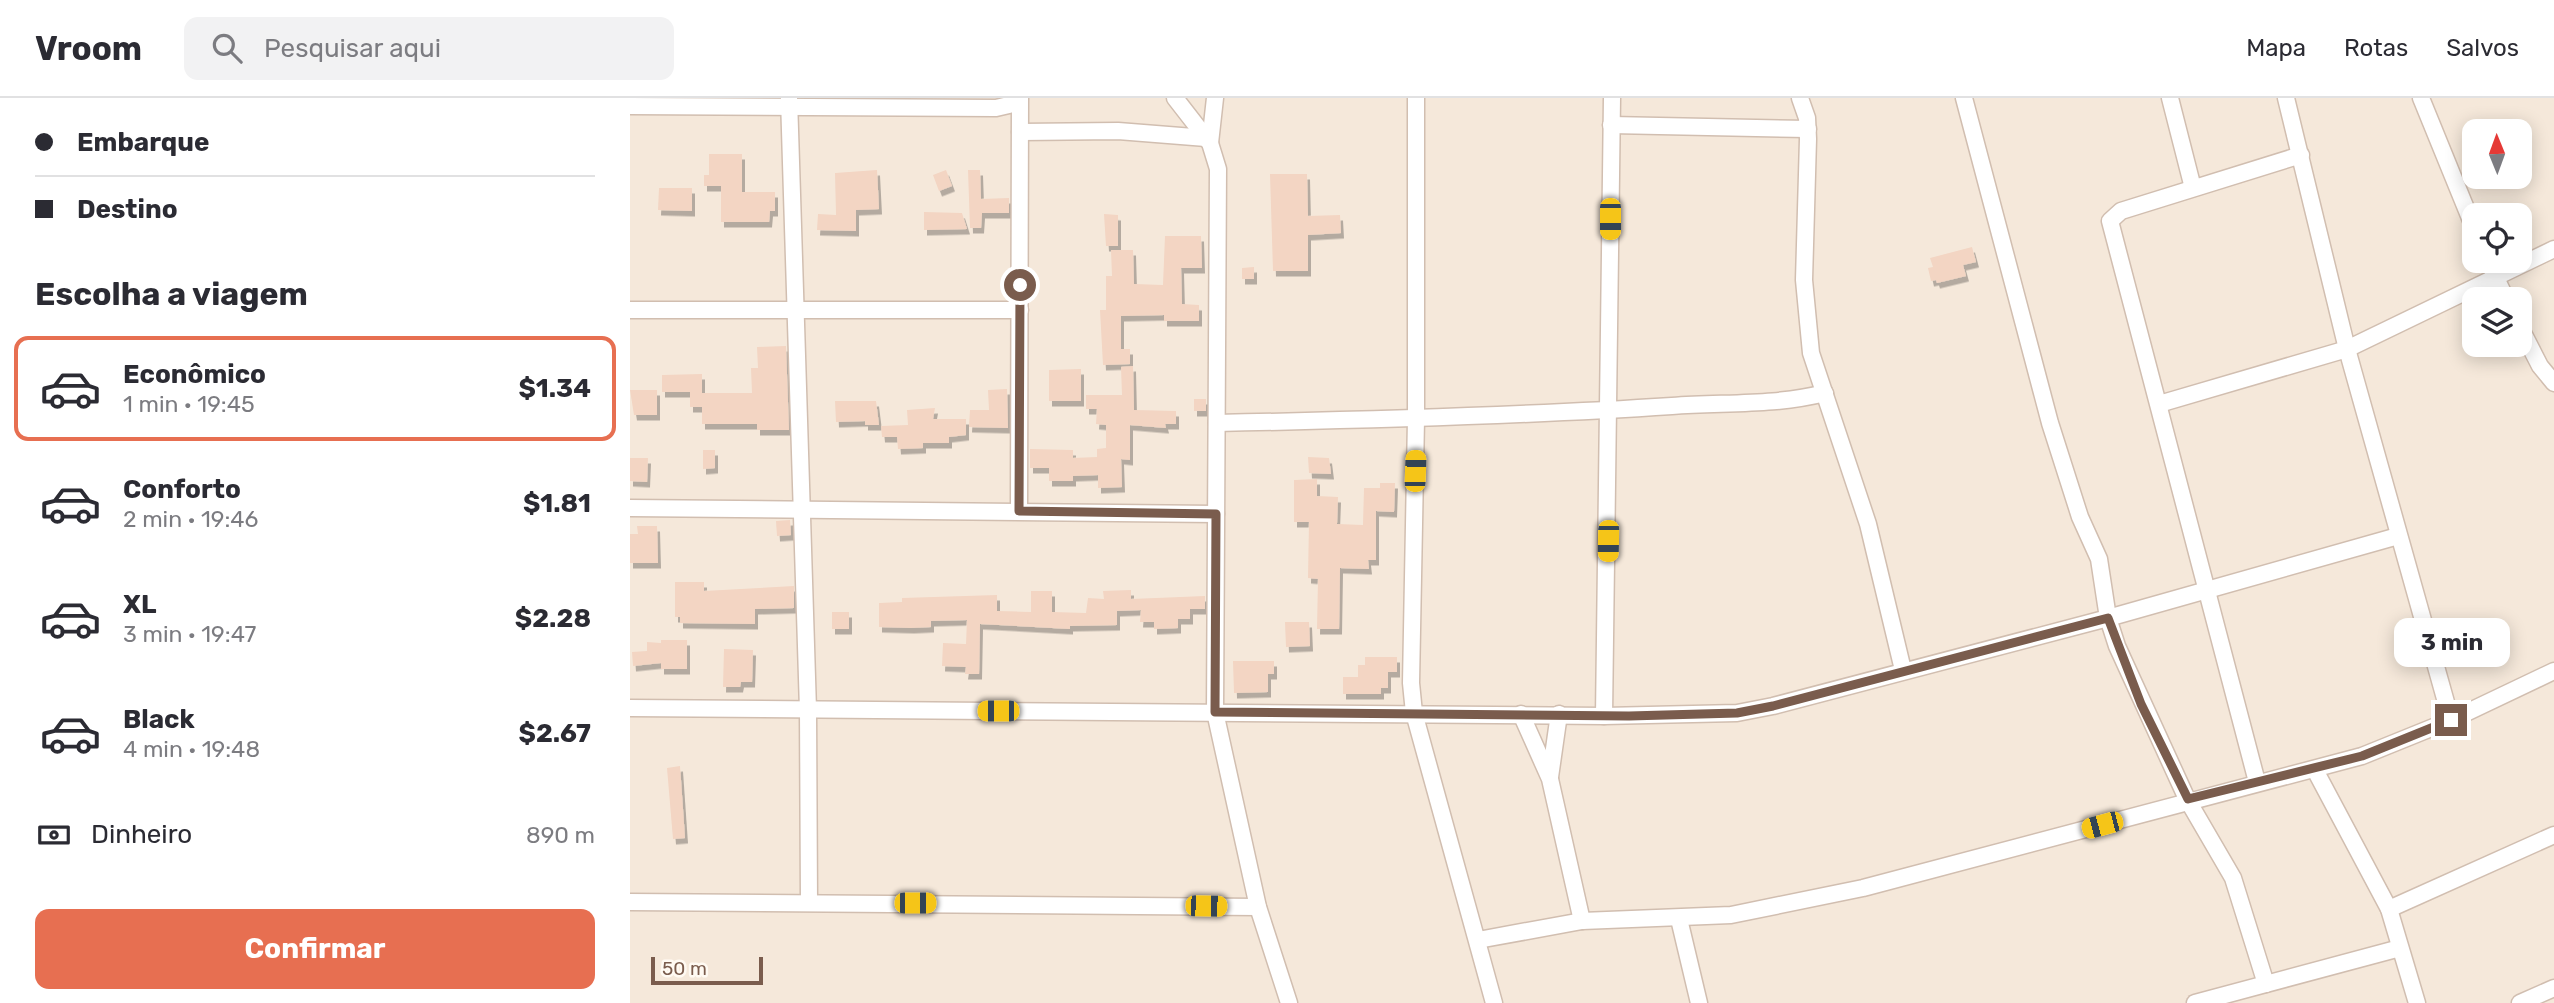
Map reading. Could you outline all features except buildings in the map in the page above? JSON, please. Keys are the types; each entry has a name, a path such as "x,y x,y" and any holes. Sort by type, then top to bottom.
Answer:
{"street":[{"path":"630,106 789,103 996,108 1009,105 1020,98"},
{"path":"1019,511 1020,98"},
{"path":"1175,98 1208,141 1218,169 1215,712 1258,907 1289,1003"},
{"path":"1208,141 1215,98"},
{"path":"1416,98 1416,419 1411,666 1414,713 1494,1003"},
{"path":"1604,716 1612,98"},
{"path":"1800,98 1808,129 1806,321 1811,353 1868,524 1903,670"},
{"path":"1965,98 2050,423 2080,517 2099,559 2108,618 2141,704 2188,799 2233,878 2266,984"},
{"path":"2170,98 2193,188"},
{"path":"2286,98 2347,349 2451,720"},
{"path":"2421,98 2464,203"},
{"path":"789,103 808,710 809,902"},
{"path":"1611,125 1808,129"},
{"path":"1020,132 1118,131 1208,141"},
{"path":"2257,782 2159,404 2113,244 2110,221 2121,211 2301,155"},
{"path":"2159,404 2347,349 2554,249"},
{"path":"2493,273 2500,287"},
{"path":"630,310 1020,310"},
{"path":"2532,350 2554,383"},
{"path":"1217,423 1416,419 1608,411 1676,405 1762,404 1791,402 1825,393"},
{"path":"630,508 1216,514"},
{"path":"630,708 1604,716 1737,713 1773,706 2108,618 2398,536"},
{"path":"1478,940 1582,921 1731,915 1839,893 2188,799 2315,770 2390,746 2554,671"},
{"path":"1521,714 1550,779 1582,921"},
{"path":"1550,779 1559,714"},
{"path":"2315,770 2389,909 2417,1003"},
{"path":"2389,909 2554,835"},
{"path":"630,902 1258,907"},
{"path":"1679,919 1699,1003"},
{"path":"2195,1003 2400,948"},
{"path":"2520,1003 2554,988"}],"shaded area":[{"path":"630,98 2554,98 2554,1003 630,1003"}],"route":[{"path":"1020,285 1019,511 1216,514 1215,712 1604,716 1737,713 1773,706 2108,618 2141,704 2188,799 2315,770 2362,756 2451,720"}]}
